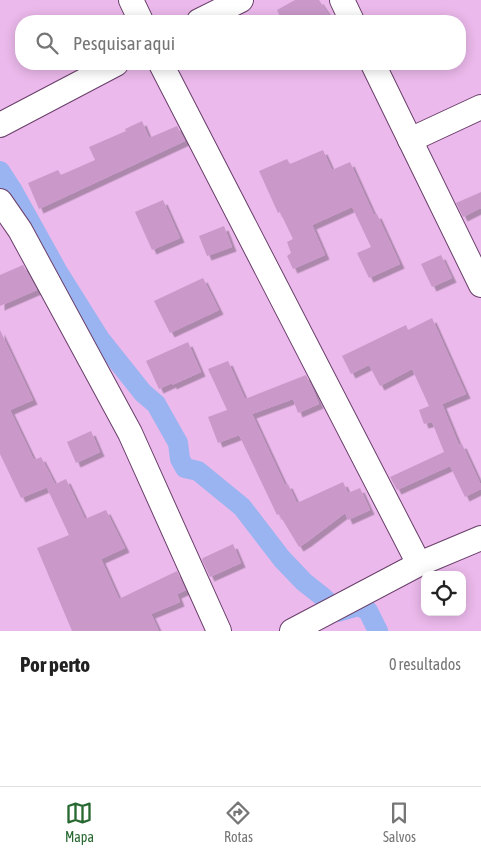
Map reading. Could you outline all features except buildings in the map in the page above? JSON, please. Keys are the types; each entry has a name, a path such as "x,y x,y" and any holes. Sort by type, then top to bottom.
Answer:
{"street":[{"path":"131,0 138,15"},
{"path":"211,15 241,0"},
{"path":"342,0 349,15"},
{"path":"0,125 105,70"},
{"path":"164,70 419,564"},
{"path":"376,70 481,284"},
{"path":"410,140 481,107"},
{"path":"0,201 20,230 130,434 219,631"},
{"path":"292,631 419,564 481,538"}],"waterway":[{"path":"0,171 58,272 100,339 143,393 156,404 178,443 180,459 185,468 198,471 242,507 282,559 304,582 331,605"},
{"path":"338,612 359,606 368,611 378,631"}]}
